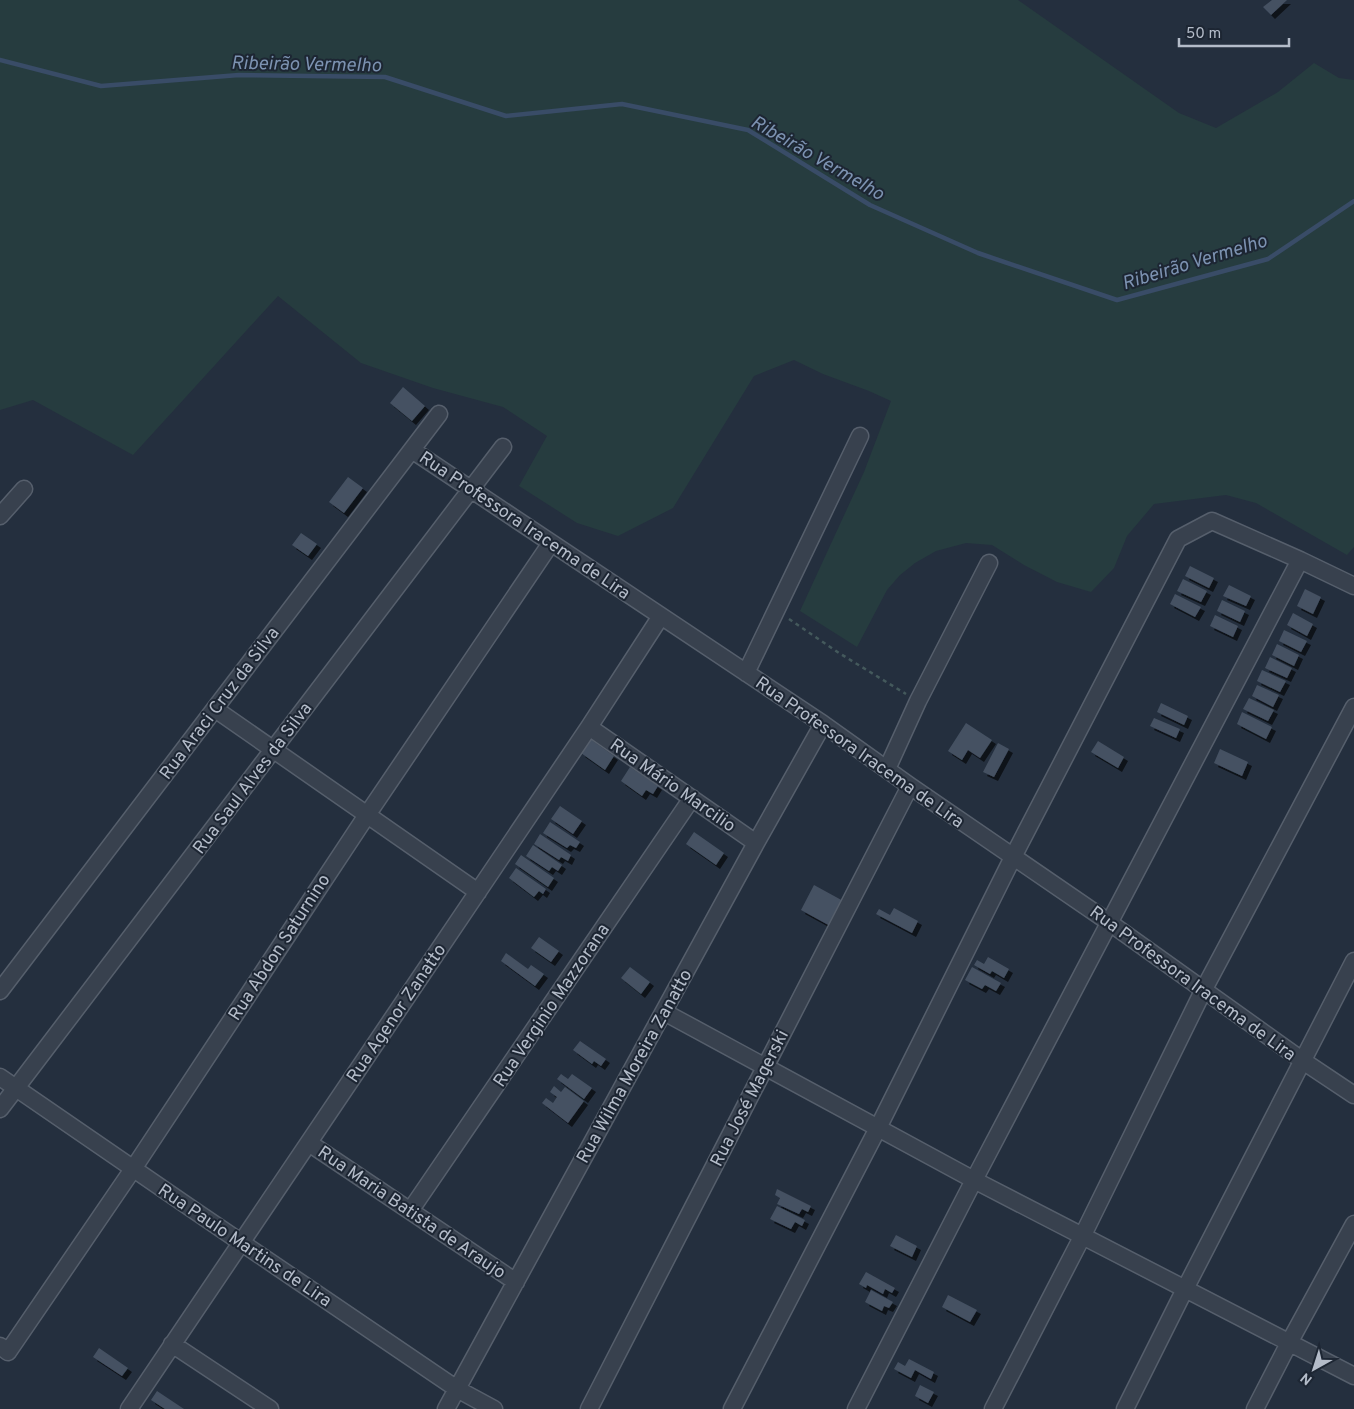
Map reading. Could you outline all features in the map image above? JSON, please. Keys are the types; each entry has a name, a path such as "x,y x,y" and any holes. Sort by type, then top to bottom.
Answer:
{"street":[{"name":"Rua Araci Cruz da Silva","path":"0,991 439,414"},
{"path":"746,673 860,436"},
{"name":"Rua Saul Alves da Silva","path":"0,1109 503,447"},
{"name":"Rua Professora Iracema de Lira","path":"412,450 823,724 1354,1095"},
{"path":"0,516 24,489"},
{"path":"732,1409 878,1128 1013,857 1178,539 1212,521 1354,586"},
{"name":"Rua Abdon Saturnino","path":"4,1349 133,1169 367,815 551,543"},
{"path":"856,1409 974,1180 1300,560"},
{"path":"887,769 918,701 989,563"},
{"name":"Rua Agenor Zanatto","path":"129,1409 589,727 661,616"},
{"path":"994,1409 1082,1237 1204,989 1354,706"},
{"path":"215,709 478,892"},
{"name":"Rua Wilma Moreira Zanatto","path":"446,1409 823,724"},
{"name":"Rua Mário Marcilio","path":"589,727 756,843"},
{"name":"Rua José Magerski","path":"589,1409 910,786"},
{"name":"Rua Verginio Mazzorana","path":"410,1211 692,798"},
{"path":"1125,1409 1354,962"},
{"path":"664,1012 1082,1237 1354,1376"},
{"name":"Rua Paulo Martins de Lira","path":"0,1077 457,1389 494,1409"},
{"name":"Rua Maria Batista de Araujo","path":"309,1142 516,1282"},
{"path":"1256,1409 1288,1343 1354,1224"},
{"path":"172,1344 270,1409"}],"path":[{"path":"776,611 839,653 918,701"}],"green space":[{"path":"0,0 1018,0 1179,113 1216,128 1278,92 1314,63 1339,78 1354,80 1354,547 1347,555 1256,503 1226,495 1154,504 1127,536 1114,568 1091,592 1057,582 1024,565 992,545 966,543 936,551 915,563 900,575 887,590 857,647 800,611 864,472 891,401 823,374 794,360 754,376 673,508 618,536 577,523 519,486 547,436 503,407 433,388 361,363 278,296 133,455 33,400 0,410"}],"building":[{"path":"1272,0 1287,0 1271,15 1263,7"},
{"path":"403,387 425,406 412,421 390,403"},
{"path":"348,477 363,488 344,513 329,502"},
{"path":"301,533 317,544 308,556 292,545"},
{"path":"1190,566 1214,578 1209,588 1185,576"},
{"path":"1183,579 1207,591 1201,602 1177,591"},
{"path":"1229,585 1251,596 1246,606 1223,596"},
{"path":"1305,589 1321,597 1313,614 1297,606"},
{"path":"1175,594 1201,607 1195,617 1170,604"},
{"path":"1222,600 1245,611 1240,622 1217,611"},
{"path":"1293,613 1313,624 1307,636 1287,625"},
{"path":"1215,615 1238,626 1233,637 1210,626"},
{"path":"1284,630 1307,641 1301,652 1279,641"},
{"path":"1277,644 1299,655 1294,666 1272,655"},
{"path":"1270,657 1292,668 1287,678 1265,668"},
{"path":"1262,670 1286,681 1280,692 1257,681"},
{"path":"1257,685 1279,695 1273,707 1252,696"},
{"path":"1249,698 1274,710 1268,721 1243,709"},
{"path":"1161,703 1188,716 1184,725 1157,712"},
{"path":"1242,712 1272,727 1266,739 1237,724"},
{"path":"1154,718 1180,729 1176,738 1150,726"},
{"path":"966,723 992,740 980,758 968,750 962,760 948,751"},
{"path":"590,739 614,756 605,770 581,753"},
{"path":"1098,741 1124,757 1118,768 1091,752"},
{"path":"998,743 1009,749 994,777 983,772"},
{"path":"1220,749 1248,762 1242,776 1214,763"},
{"path":"630,767 658,786 653,794 646,790 642,796 621,781"},
{"path":"560,806 582,821 573,834 551,819"},
{"path":"550,822 580,842 576,848 570,845 567,848 543,833"},
{"path":"694,832 724,853 716,865 686,844"},
{"path":"540,834 571,855 568,861 561,857 559,860 534,844"},
{"path":"533,845 562,865 558,871 552,867 549,871 526,856"},
{"path":"521,855 554,878 548,887 515,864"},
{"path":"516,868 546,889 543,894 539,891 534,897 509,878"},
{"path":"814,885 845,902 832,927 801,910"},
{"path":"894,908 918,921 912,933 876,914 879,909 890,915"},
{"path":"539,937 559,951 551,962 531,948"},
{"path":"506,953 528,969 531,965 544,974 535,986 501,961"},
{"path":"988,957 1009,969 1004,978 992,971 990,974 974,965 977,960 984,964"},
{"path":"630,967 650,982 641,994 621,978"},
{"path":"972,967 1001,983 996,991 985,985 982,989 965,980"},
{"path":"580,1041 606,1059 601,1066 594,1061 592,1064 573,1050"},
{"path":"561,1074 568,1079 572,1074 592,1088 584,1099 557,1079"},
{"path":"554,1086 561,1092 565,1087 584,1101 568,1123 542,1103 546,1098 553,1103 557,1097 550,1092"},
{"path":"777,1189 811,1206 808,1212 802,1209 799,1214 777,1204 780,1198 775,1195"},
{"path":"777,1206 805,1220 802,1226 795,1222 791,1229 770,1219"},
{"path":"896,1235 917,1246 912,1257 890,1246"},
{"path":"866,1272 895,1288 892,1293 885,1289 883,1294 867,1285 866,1288 859,1284"},
{"path":"871,1290 893,1302 889,1308 884,1306 882,1311 865,1302"},
{"path":"948,1295 977,1310 970,1322 942,1307"},
{"path":"99,1348 128,1368 122,1376 93,1357"},
{"path":"909,1359 934,1372 931,1379 915,1370 911,1378 894,1369 898,1362 905,1366"},
{"path":"920,1385 934,1392 928,1403 915,1396"},
{"path":"157,1391 184,1409 165,1409 151,1400"}],"waterway":[{"name":"Ribeirão Vermelho","path":"0,60 101,86 239,75 385,77 506,116 622,104 748,130 870,205 978,253 1117,300 1268,259 1354,201"}]}
